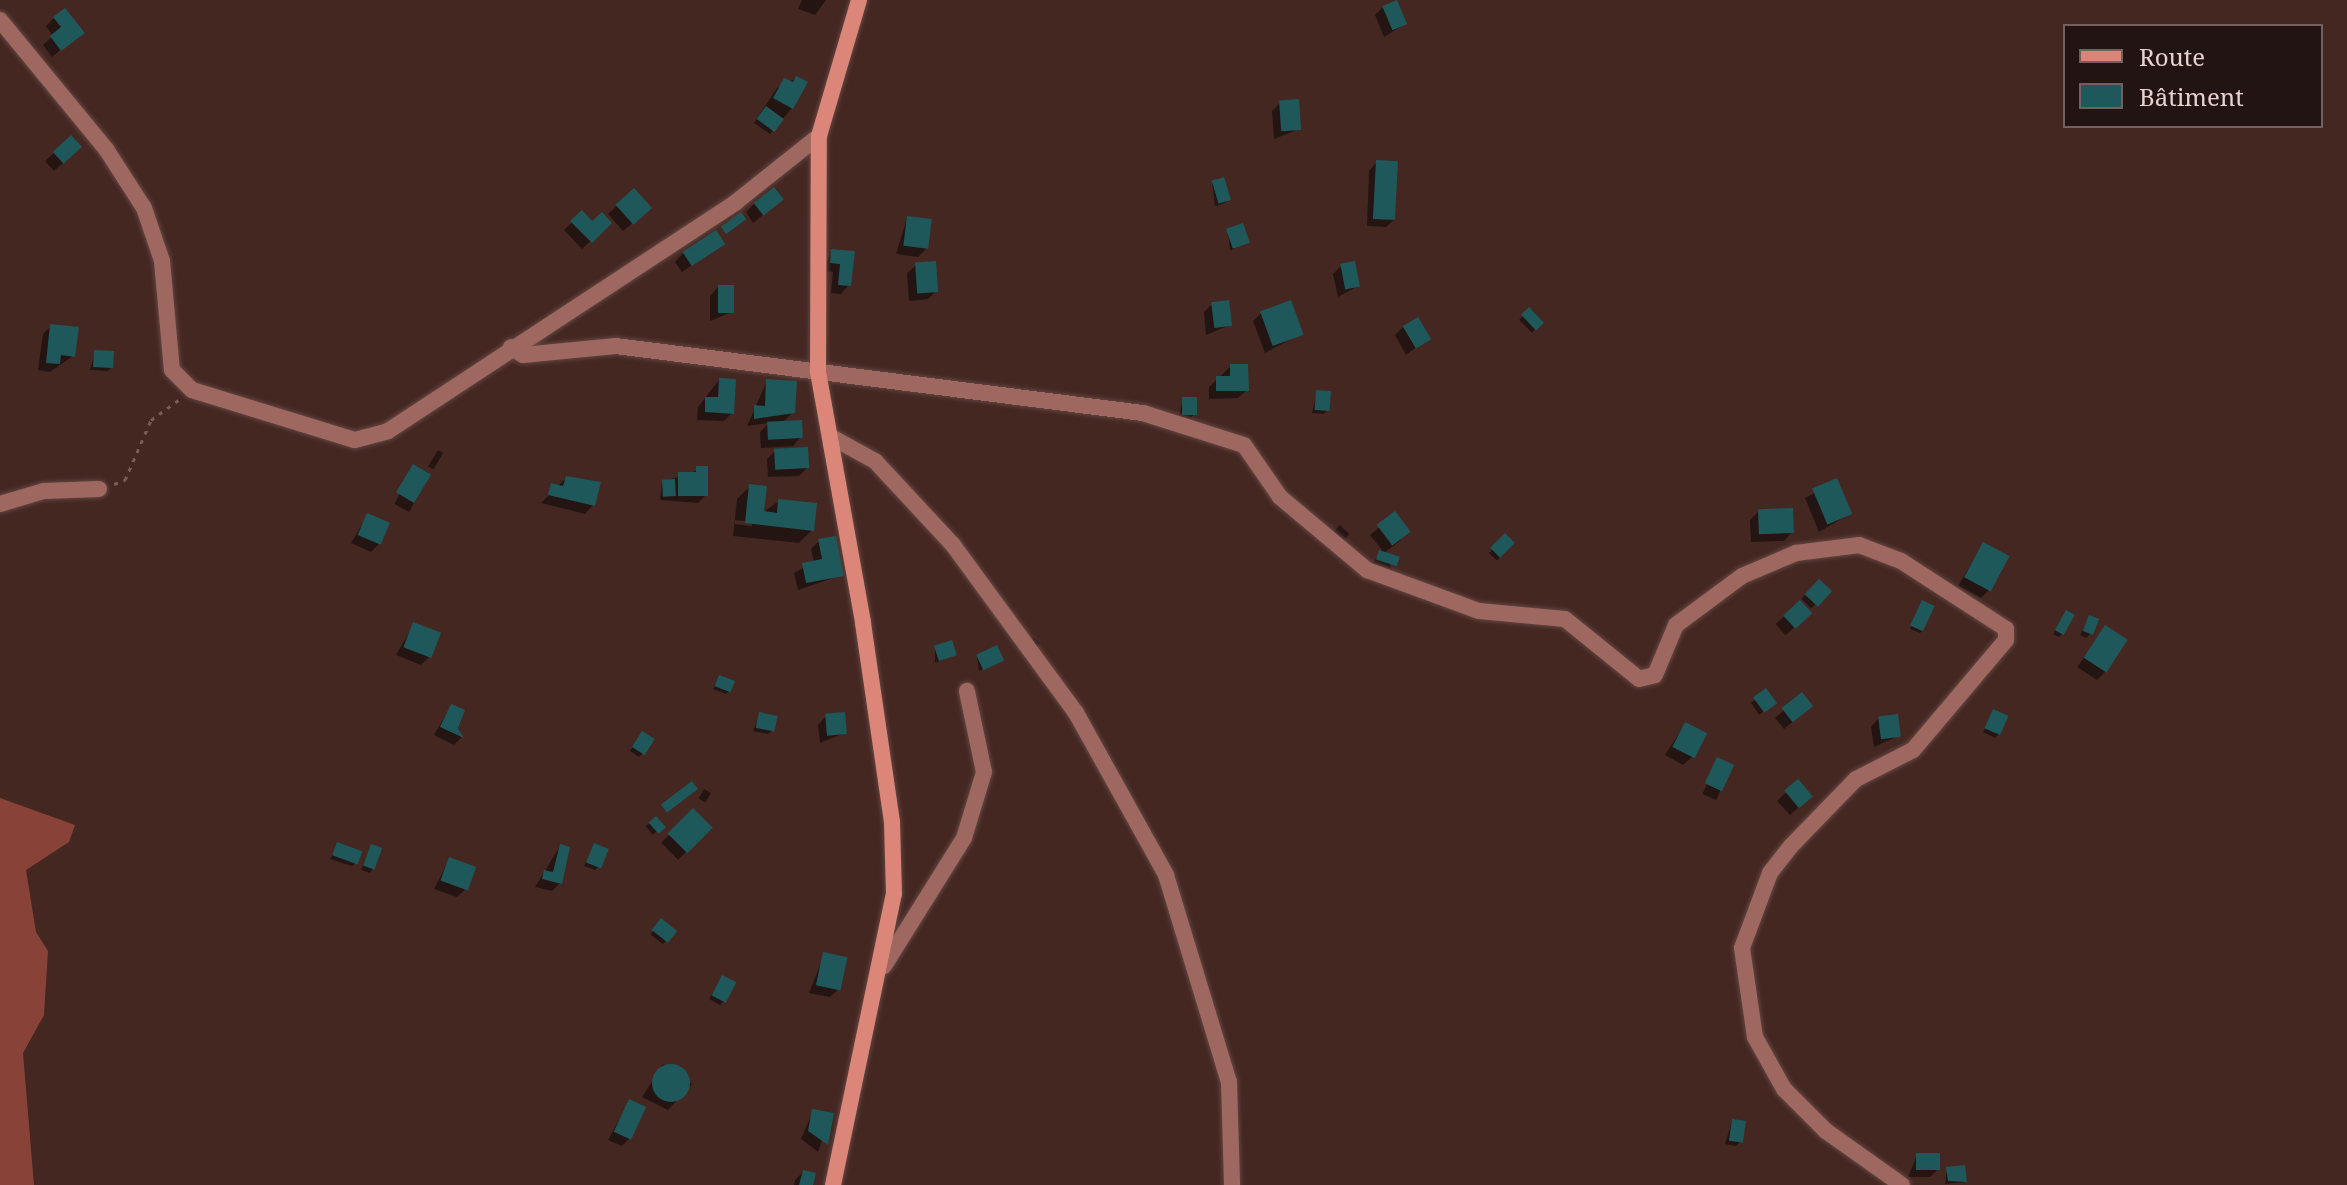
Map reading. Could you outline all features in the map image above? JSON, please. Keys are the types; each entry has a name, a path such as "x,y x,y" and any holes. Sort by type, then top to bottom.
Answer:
{"street":[{"path":"833,1185 859,1038 884,966 894,894 892,822 835,439 818,371 819,136 859,0"},
{"path":"0,20 106,149 144,208 162,261 172,370 192,390 355,440 388,431 511,347 736,202 819,136"},
{"path":"511,347 523,355 616,346 1143,413 1244,445 1280,497 1367,570 1479,611 1565,619 1639,679 1655,675 1676,625 1742,576 1796,553 1859,545 1901,561 2006,629 2006,640 1913,750 1856,779 1791,846 1770,873 1742,948 1755,1037 1784,1089 1826,1131 1902,1185"},
{"path":"835,439 875,461 953,545 1076,713 1166,875 1229,1082 1232,1185"},
{"path":"0,504 44,491 99,489"},
{"path":"884,966 964,838 984,772 967,691"}],"path":[{"path":"99,489 125,480 151,420 192,390"}],"shaded area":[{"path":"0,798 75,825 69,842 26,870 36,932 48,951 44,1015 23,1053 34,1185 0,1185"}],"building":[{"path":"1397,0 1407,24 1392,30 1382,6"},
{"path":"65,8 85,33 61,51 50,36 61,27 53,17"},
{"path":"796,76 808,82 793,109 773,98 784,78 793,82"},
{"path":"1299,99 1301,130 1281,131 1279,100"},
{"path":"766,106 784,119 774,132 757,119"},
{"path":"71,135 82,147 64,164 53,152"},
{"path":"1376,160 1398,161 1395,220 1373,219"},
{"path":"1224,177 1231,200 1219,204 1212,181"},
{"path":"774,187 784,200 763,216 754,203"},
{"path":"634,188 652,208 633,225 615,205"},
{"path":"582,210 592,221 602,212 612,223 592,243 570,221"},
{"path":"741,212 746,219 726,234 721,227"},
{"path":"907,216 932,219 928,249 903,246"},
{"path":"1243,223 1250,243 1233,249 1226,229"},
{"path":"716,230 725,244 692,266 682,252"},
{"path":"831,249 855,251 851,286 838,285 840,264 830,263"},
{"path":"936,261 938,292 917,293 915,262"},
{"path":"1355,261 1360,287 1345,289 1340,264"},
{"path":"718,285 734,285 734,313 718,313"},
{"path":"1229,300 1232,326 1214,328 1211,302"},
{"path":"1291,300 1304,335 1273,346 1260,311"},
{"path":"1529,307 1544,323 1536,331 1521,315"},
{"path":"1418,317 1431,339 1416,349 1403,326"},
{"path":"50,324 79,327 75,357 61,355 60,364 46,363"},
{"path":"94,350 114,351 113,368 93,367"},
{"path":"1230,364 1248,364 1249,391 1216,391 1216,376 1230,376"},
{"path":"719,378 736,379 734,414 705,412 705,397 718,397"},
{"path":"766,379 797,381 795,413 754,419 754,405 765,406"},
{"path":"1316,390 1331,391 1330,411 1315,410"},
{"path":"1182,397 1197,397 1197,415 1182,415"},
{"path":"802,420 803,438 768,440 767,422"},
{"path":"808,447 809,468 775,470 774,449"},
{"path":"413,464 431,475 414,503 396,492"},
{"path":"696,466 708,466 708,496 678,496 678,472 696,472"},
{"path":"566,476 601,482 595,506 548,495 551,483 563,486"},
{"path":"1837,478 1852,514 1827,524 1812,489"},
{"path":"675,479 676,496 663,497 662,480"},
{"path":"749,484 767,486 764,511 777,513 778,499 817,503 814,531 745,523"},
{"path":"1793,508 1794,533 1759,534 1758,509"},
{"path":"1395,511 1411,532 1392,546 1377,525"},
{"path":"367,513 390,523 381,545 358,535"},
{"path":"1505,533 1515,543 1500,558 1490,548"},
{"path":"836,536 844,576 806,583 802,563 822,559 818,539"},
{"path":"1983,542 2009,556 1991,591 1964,577"},
{"path":"1379,550 1400,557 1397,566 1376,560"},
{"path":"1819,579 1832,591 1818,607 1805,594"},
{"path":"1800,600 1812,613 1795,629 1783,616"},
{"path":"1922,600 1935,606 1923,631 1910,625"},
{"path":"2066,610 2075,615 2064,635 2055,630"},
{"path":"2089,615 2099,619 2093,635 2083,631"},
{"path":"413,622 441,633 431,658 403,647"},
{"path":"2105,625 2128,640 2106,672 2084,658"},
{"path":"952,640 957,655 939,661 934,646"},
{"path":"997,645 1004,660 983,670 976,655"},
{"path":"719,675 735,681 731,692 715,686"},
{"path":"1766,688 1777,703 1764,713 1753,697"},
{"path":"1802,692 1813,706 1793,722 1782,708"},
{"path":"451,704 465,710 458,728 464,738 440,727"},
{"path":"1993,709 2009,716 2000,735 1984,728"},
{"path":"759,712 778,716 774,732 756,728"},
{"path":"845,712 847,734 827,736 825,714"},
{"path":"1898,714 1901,737 1881,739 1878,716"},
{"path":"1685,722 1707,733 1695,758 1672,747"},
{"path":"642,731 655,739 645,755 632,747"},
{"path":"1717,757 1734,765 1722,791 1705,783"},
{"path":"1798,779 1813,797 1799,808 1784,791"},
{"path":"692,781 698,789 667,812 661,804"},
{"path":"693,808 713,828 687,853 668,833"},
{"path":"656,816 666,827 659,834 649,823"},
{"path":"337,842 362,851 358,864 332,855"},
{"path":"594,843 609,849 601,868 586,862"},
{"path":"371,844 382,848 374,870 363,866"},
{"path":"560,844 570,847 562,884 542,879 544,870 553,872"},
{"path":"449,857 476,867 468,890 440,880"},
{"path":"661,918 677,931 668,943 652,930"},
{"path":"823,952 847,957 840,990 816,985"},
{"path":"722,975 736,982 726,1003 712,995"},
{"path":"671,1064 684,1070 690,1083 684,1096 671,1102 658,1096 652,1083 658,1070"},
{"path":"629,1099 646,1107 631,1140 614,1132"},
{"path":"812,1109 834,1113 828,1145 808,1131"},
{"path":"1732,1119 1746,1121 1743,1143 1729,1141"},
{"path":"1916,1153 1940,1153 1940,1170 1916,1170"},
{"path":"1965,1165 1967,1182 1948,1181 1946,1167"},
{"path":"803,1170 816,1173 813,1185 799,1185"}]}
